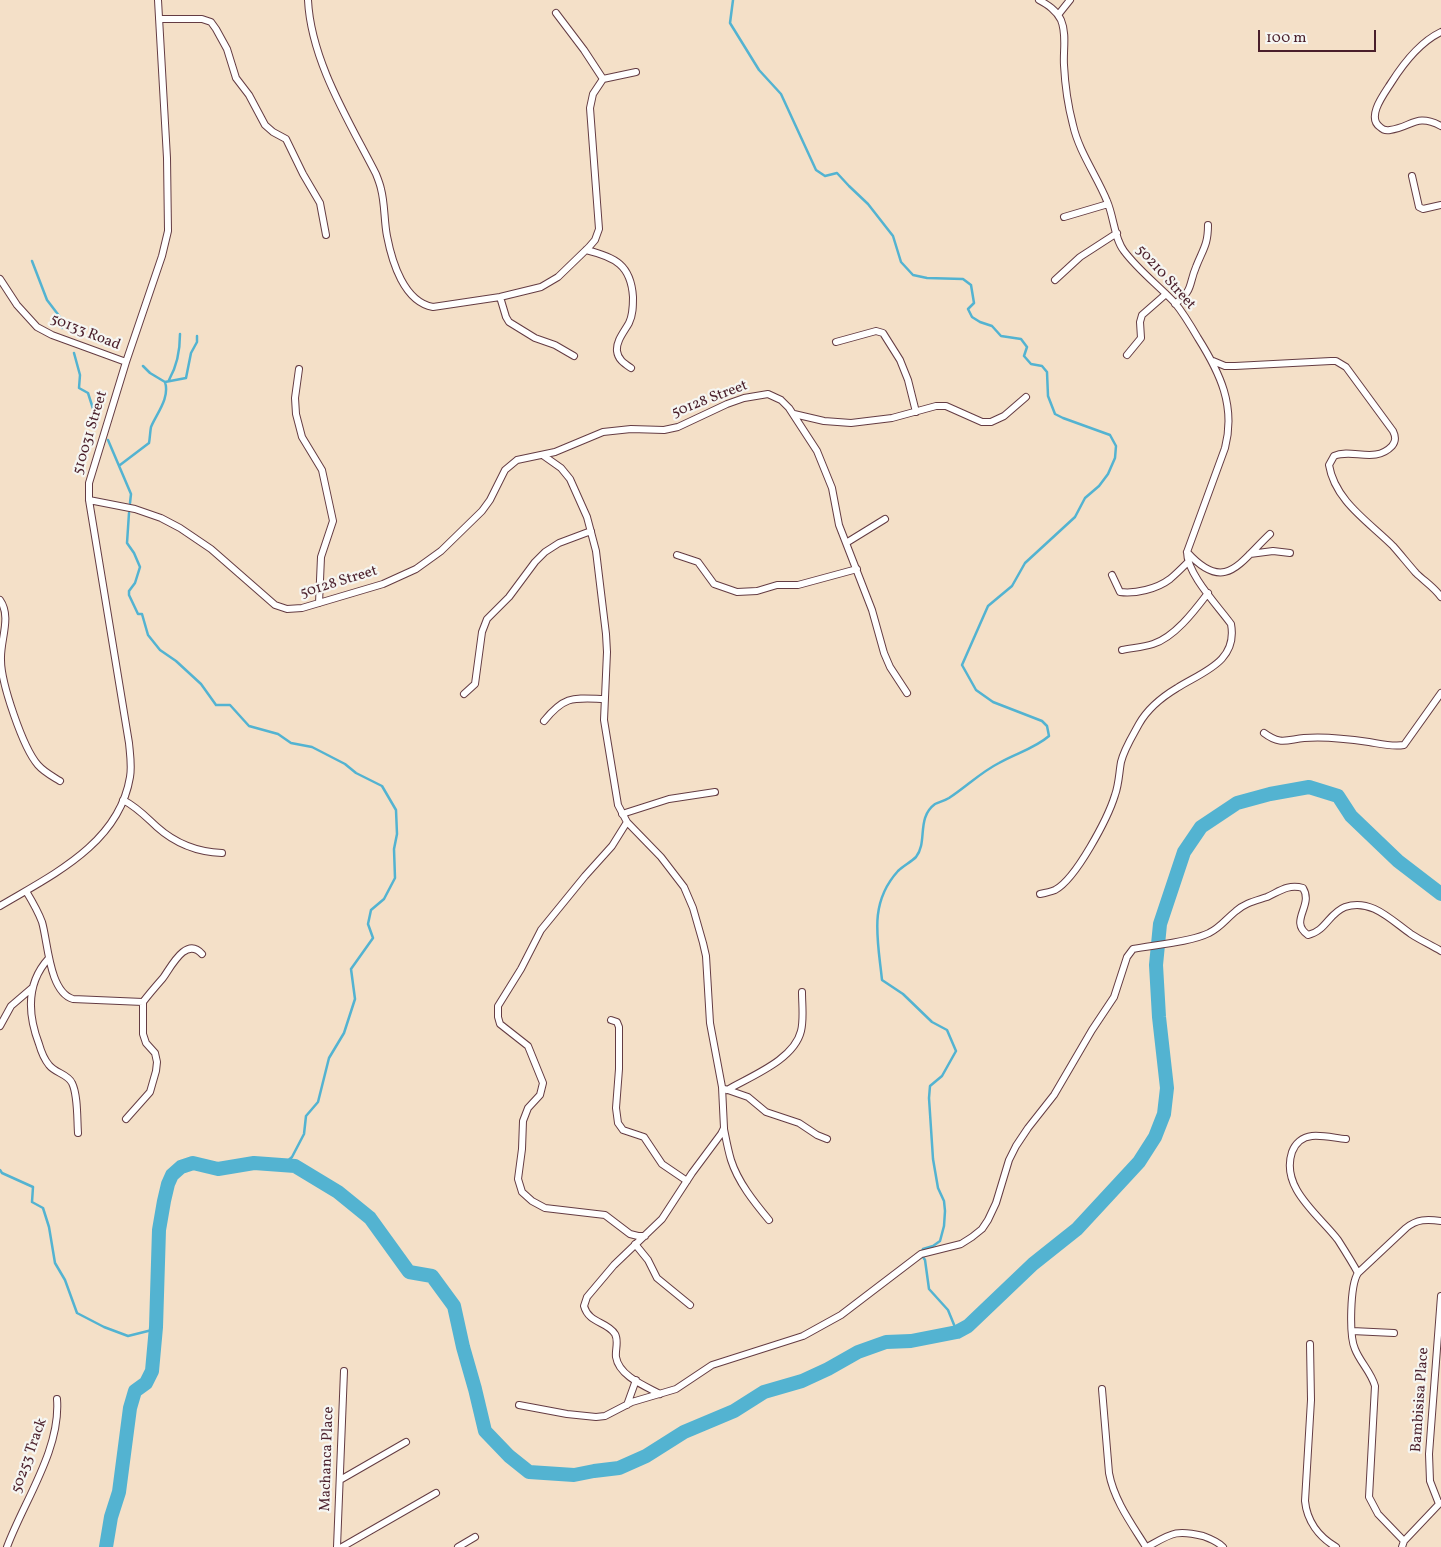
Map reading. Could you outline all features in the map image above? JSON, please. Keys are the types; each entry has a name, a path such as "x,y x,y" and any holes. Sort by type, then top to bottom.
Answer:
{"street":[{"name":"510031 Street","path":"0,906 61,870 81,856 101,837 114,819 123,800 130,775 131,758 89,500 89,483 126,362 162,256 168,231 167,158 158,0"},
{"path":"308,0 312,33 329,80 376,174 381,190 390,246 401,278 410,294 424,305 433,307 500,297 531,290 558,277 586,250 594,240 599,229 590,108 593,94 603,78 636,72"},
{"path":"1039,0 1053,9 1058,15 1070,0"},
{"path":"556,13 603,78"},
{"name":"50210 Street","path":"1040,894 1055,890 1079,866 1115,796 1122,761 1140,721 1151,706 1178,687 1212,669 1232,642 1233,632 1231,624 1188,562 1187,552 1229,434 1227,404 1223,385 1213,361 1175,304 1142,272 1125,252 1108,204 1080,147 1073,126 1065,78 1063,28 1058,15"},
{"path":"159,19 202,19 209,20 213,24 226,48 236,78 266,125 273,132 286,139 303,174 318,198 323,213 326,235"},
{"path":"1441,32 1418,49 1396,75 1382,96 1375,113 1375,121 1378,127 1385,130 1392,130 1417,121 1426,120 1441,126"},
{"path":"1412,176 1419,207 1423,209 1441,205"},
{"path":"1064,217 1108,204"},
{"path":"1175,304 1191,288 1197,264 1206,246 1208,225"},
{"path":"1055,280 1080,257 1117,233"},
{"path":"586,250 617,262 628,274 632,295 632,313 629,324 619,341 617,351 620,360 631,368"},
{"name":"50133 Road","path":"0,279 18,306 38,327 52,335 126,362"},
{"path":"1128,355 1141,338 1140,322 1142,315 1166,294"},
{"path":"500,297 509,322 535,338 555,345 574,356"},
{"path":"836,342 876,331 883,334 900,360 908,380 916,412"},
{"path":"1213,361 1225,366 1336,361 1346,368 1393,431 1395,440 1394,444 1386,451 1375,455 1342,454 1334,456 1329,465 1334,482 1350,506 1393,546 1441,596"},
{"path":"299,369 295,398 296,414 302,437 322,470 333,521 321,557 319,603"},
{"name":"50128 Street","path":"89,500 135,509 161,518 180,528 211,549 274,605 294,609 383,584 429,561 462,533 482,512 505,470 510,465 526,457 544,456 603,432 631,429 664,430 678,427 727,404 760,395 774,396 781,400 794,414 817,451 832,488 839,525 872,610 884,653 890,667 908,693"},
{"path":"794,414 829,422 851,423 892,418 936,406 946,406 976,420 991,422 1004,416 1026,397"},
{"path":"544,456 561,468 570,479 591,531 596,551 604,610 607,652 604,699 606,736 616,795 622,814 677,877 684,887 693,908 706,956 710,1023 725,1089 724,1128 732,1161 751,1199 769,1220"},
{"path":"846,543 885,519"},
{"path":"464,694 475,684 482,632 487,619 509,598 545,552 559,543 591,531"},
{"path":"1187,552 1202,567 1209,571 1222,573 1233,568 1270,534"},
{"path":"1249,554 1273,551 1290,553"},
{"path":"677,555 698,562 714,584 737,592 757,591 777,585 798,585 857,569"},
{"path":"1112,575 1120,592 1128,593 1154,587 1169,580 1188,562"},
{"path":"1122,650 1154,644 1164,638 1185,621 1208,593"},
{"path":"0,600 6,614 1,644 1,662 14,711 34,760 44,771 60,780"},
{"path":"1264,733 1272,739 1279,741 1314,738 1344,739 1388,746 1404,745 1441,694"},
{"path":"544,721 565,700 574,698 604,699"},
{"path":"622,814 669,799 715,792"},
{"path":"123,800 135,806 158,828 181,843 200,851 222,853"},
{"path":"628,822 612,846 541,930 521,969 502,999 497,1012 499,1021 504,1028 520,1038 528,1046 543,1079 540,1095 528,1108 523,1121 518,1179 522,1192 532,1201 545,1208 605,1215 630,1234 645,1236"},
{"path":"519,1405 596,1417 613,1413 627,1404 676,1389 712,1365 803,1336 840,1315 921,1254 960,1244 982,1229 996,1203 1009,1160 1016,1146 1054,1095 1092,1030 1114,998 1127,956 1133,949 1158,946 1208,934 1222,925 1235,911 1248,902 1284,888 1295,886 1303,888 1306,894 1307,901 1300,918 1300,925 1308,935 1316,933 1333,915 1344,908 1365,906 1377,910 1441,951"},
{"path":"26,891 42,924 49,958 57,982 65,996 143,1002"},
{"path":"126,1119 150,1092 156,1071 157,1062 154,1053 146,1043 144,1034 143,1002 181,953 196,949 202,954"},
{"path":"49,958 32,988 30,1014 35,1034 49,1066 67,1077 73,1084 78,1133"},
{"path":"0,1026 11,1006 32,988"},
{"path":"725,1089 772,1065 792,1050 801,1031 802,992"},
{"path":"611,1020 617,1022 619,1027 616,1108 618,1123 623,1130 644,1137 662,1164 687,1181"},
{"path":"725,1089 748,1097 766,1112 799,1123 827,1139"},
{"path":"660,1394 624,1371 617,1361 614,1333 606,1326 592,1319 584,1306 587,1297 614,1265 662,1219 724,1128"},
{"path":"1346,1140 1311,1136 1304,1138 1298,1142 1293,1150 1290,1167 1296,1189 1304,1202 1337,1239 1358,1273"},
{"path":"1440,1503 1403,1544 1378,1514 1369,1497 1375,1386 1354,1347 1352,1289 1358,1273 1386,1245 1412,1223 1422,1220 1441,1221"},
{"path":"635,1244 648,1260 657,1278 690,1305"},
{"name":"Bambisisa Place","path":"1440,1503 1430,1481 1429,1454 1441,1296"},
{"path":"1352,1331 1394,1333"},
{"path":"1310,1344 1311,1400 1306,1512 1319,1533 1336,1547"},
{"name":"Machanca Place","path":"337,1547 344,1371"},
{"path":"627,1404 636,1380"},
{"path":"1102,1389 1111,1486 1122,1509 1146,1547 1181,1532 1214,1540 1223,1547"},
{"name":"50253 Track","path":"7,1547 51,1442 58,1414 57,1399"},
{"path":"340,1480 406,1442"},
{"path":"342,1547 436,1493"},
{"path":"458,1547 476,1537"}],"waterway":[{"path":"733,0 730,23 759,70 781,94 816,170 825,176 837,173 868,204 893,236 901,262 913,275 927,278 963,279 971,285 974,303 968,309 972,317 992,326 1001,336 1021,339 1027,347 1024,356 1031,364 1042,366 1047,372 1048,396 1055,414 1110,435 1116,446 1115,458 1108,474 1099,486 1085,498 1075,517 1025,563 1012,586 988,606 962,665 976,690 993,702 1042,721 1047,726 1049,736 992,767 949,798 935,804 929,810 916,857 898,871 882,896 879,909 877,937 882,980 903,994 932,1022 947,1030 956,1051 942,1076 930,1086 933,1159 938,1188 944,1201 945,1211 940,1241 933,1246 923,1249 921,1254 925,1260 929,1289 948,1310 957,1332"},
{"path":"32,261 47,300 60,317 62,328"},
{"path":"169,380 178,358 180,334"},
{"path":"165,382 186,378 191,353 197,342 197,336"},
{"path":"74,353 80,375 79,388 88,393 96,418"},
{"path":"120,465 149,443 151,427 166,394 165,382 150,373 143,366"},
{"path":"108,440 131,494 130,503"},
{"path":"129,513 127,543 140,567 129,595 138,614 142,614 148,635 160,650 176,661 201,684 216,705 230,705 249,726 278,734 291,743 312,747 345,764 356,773 382,786 396,810 395,878 384,899 371,910 368,924 373,938 351,969 355,999 344,1033 329,1058 318,1102 306,1116 304,1134 292,1157 282,1166"},
{"path":"106,1547 111,1517 119,1492 130,1408 135,1391 146,1383 152,1371 156,1327 159,1230 168,1184 172,1175 181,1167 193,1163 218,1169 254,1163 295,1166 338,1192 370,1218 409,1272 432,1276 454,1306 485,1431 509,1456 529,1472 574,1475 619,1468 646,1456 684,1432 734,1411 764,1392 802,1381 858,1352 886,1342 911,1341 957,1332 968,1326 1033,1264 1077,1229 1139,1162 1155,1137 1164,1114 1167,1088 1159,1017 1156,965 1160,924 1184,852 1201,827 1237,803 1270,794 1309,787 1338,796 1351,816 1398,861 1441,894"},
{"path":"0,1170 2,1173 33,1187 32,1202 43,1208 49,1227 55,1263 65,1280 77,1313 104,1327 128,1336 156,1329"}]}
